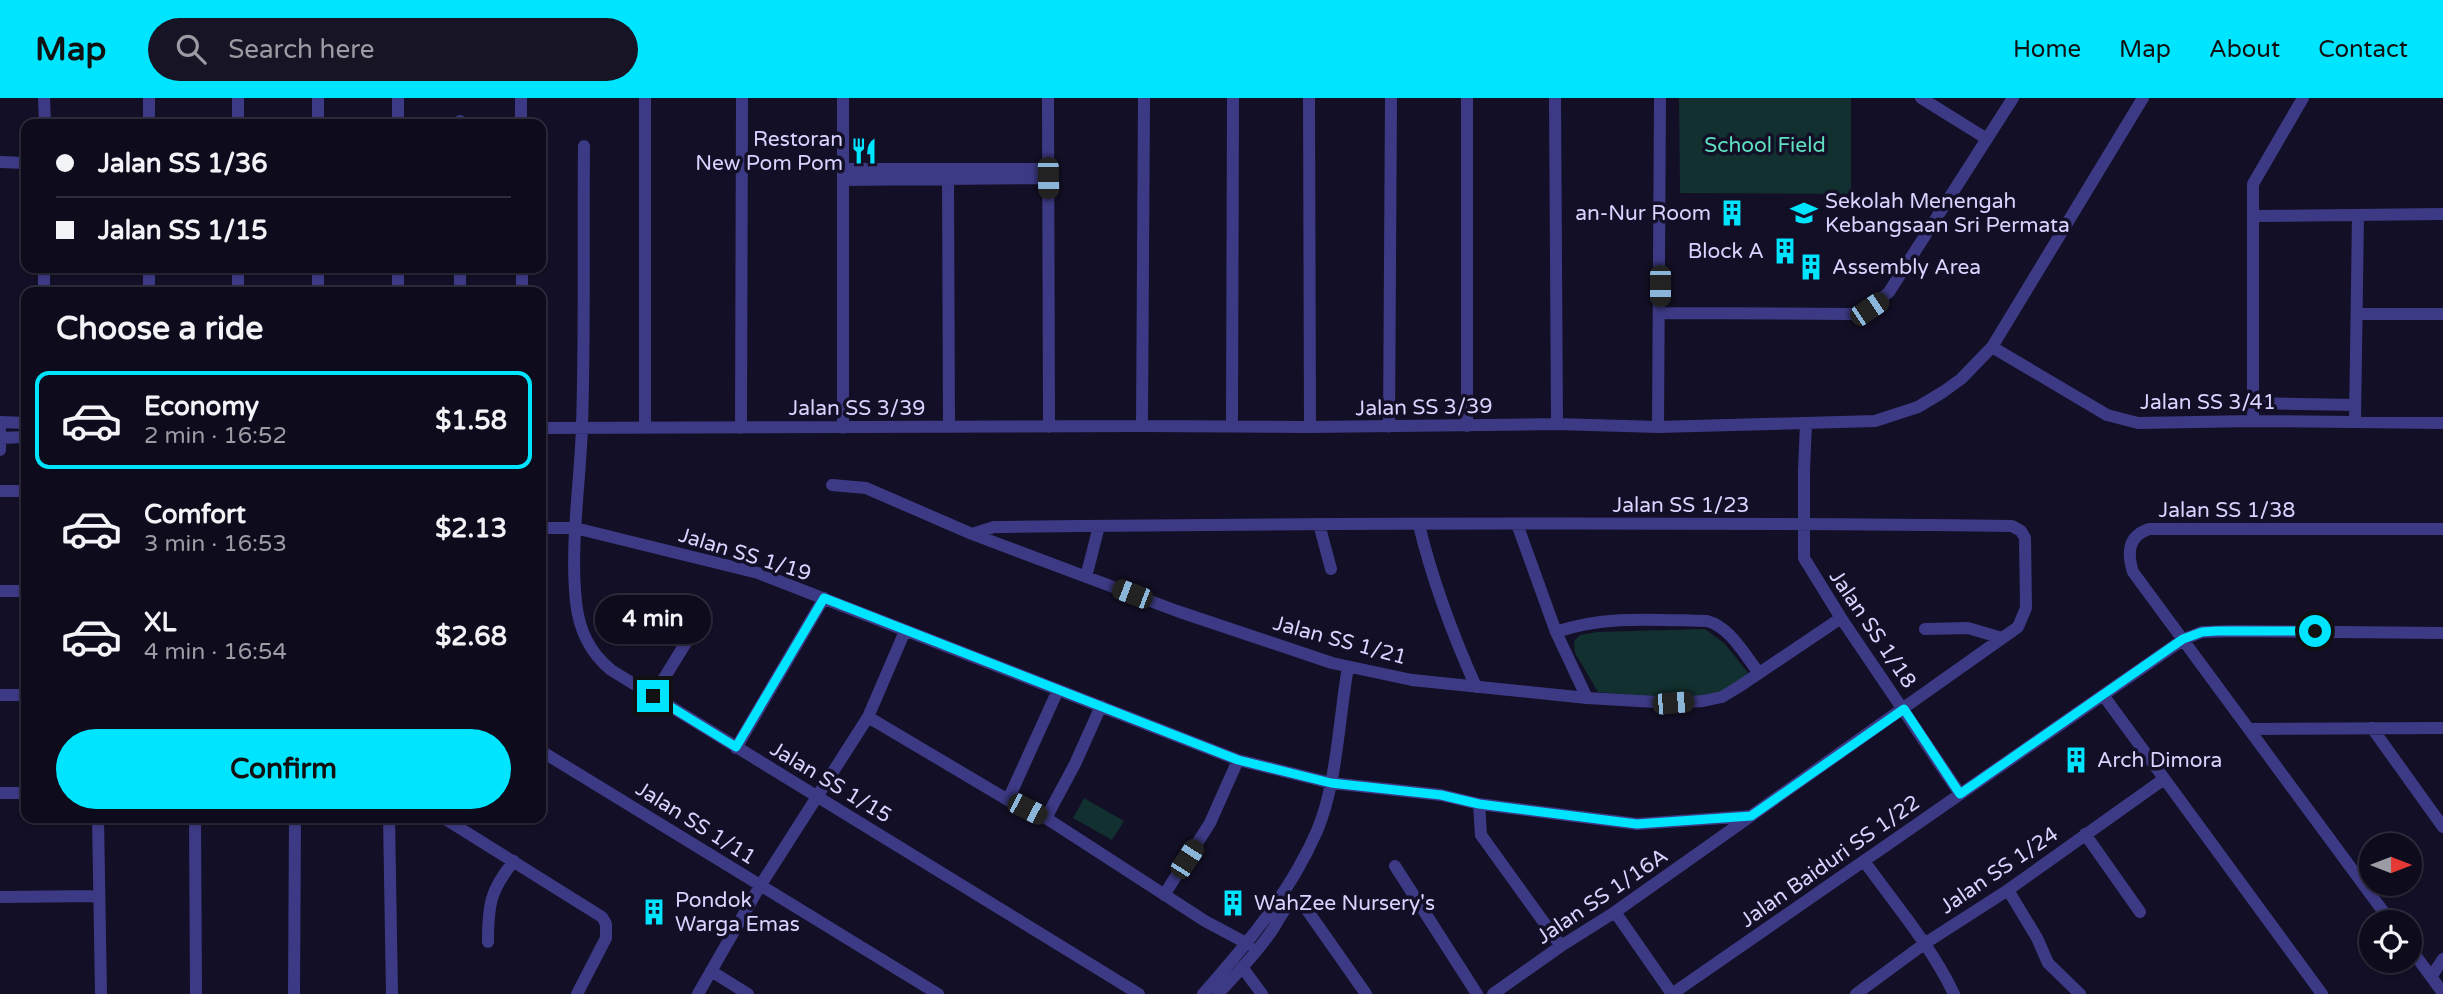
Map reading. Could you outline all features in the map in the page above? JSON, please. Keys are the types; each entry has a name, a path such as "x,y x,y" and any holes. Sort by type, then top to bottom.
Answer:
{"street":[{"path":"44,98 44,119"},
{"path":"149,98 149,119"},
{"path":"238,98 238,119"},
{"path":"318,98 318,119"},
{"path":"398,98 398,119"},
{"path":"521,98 521,119"},
{"path":"645,98 645,428"},
{"path":"741,428 742,98"},
{"path":"842,428 843,98"},
{"path":"1048,98 1049,427"},
{"path":"1142,426 1144,98"},
{"path":"1232,426 1233,98"},
{"path":"1309,98 1310,427"},
{"path":"1389,427 1391,98"},
{"path":"1467,98 1467,426"},
{"path":"1555,98 1556,424"},
{"path":"1658,427 1660,98"},
{"path":"1921,98 1987,139"},
{"path":"1660,313 1853,314 1869,309 1889,292 2013,98"},
{"path":"2253,421 2253,184 2303,98"},
{"name":"Jalan SS 3/39","path":"546,428 1389,427 1556,424 1658,427 1875,421 1918,407 1961,379 1992,347 2140,99"},
{"name":"Jalan SS 1/15","path":"584,146 582,428 575,528 576,603 587,644 597,659 611,670 1139,994"},
{"path":"0,162 21,163"},
{"path":"843,174 1048,174"},
{"path":"843,174 948,178 1048,174"},
{"path":"948,178 949,427"},
{"path":"2253,216 2443,214"},
{"path":"2355,422 2358,215"},
{"path":"2357,314 2443,314"},
{"name":"Jalan SS 3/41","path":"1992,347 2106,415 2138,423 2443,423"},
{"path":"2253,403 2355,405"},
{"path":"0,450 0,422 21,423"},
{"name":"Jalan SS 1/18","path":"1806,424 1804,558 1960,794"},
{"name":"Jalan SS 1/18","path":"1780,425 1797,439 1804,470"},
{"path":"0,438 21,437"},
{"name":"Jalan SS 1/21","path":"832,485 859,485 972,534 1177,611 1348,667 1412,680 1587,698 1673,703 1703,701 1722,697 1842,618"},
{"path":"0,491 21,491"},
{"path":"1319,524 1331,569"},
{"name":"Jalan SS 1/23","path":"972,534 994,527 1319,524 2012,526 2021,531 2025,538 2026,608 2018,627 1904,709"},
{"path":"1517,524 1556,632 1587,698"},
{"path":"1419,525 1431,575 1451,631 1476,687"},
{"path":"1086,577 1100,526"},
{"name":"Jalan SS 1/19","path":"546,528 575,528 758,573 1238,760 1331,783 1441,795 1479,804 1637,824 1751,816"},
{"name":"Jalan SS 1/38","path":"2183,639 2133,572 2130,550 2138,533 2149,529 2443,529"},
{"path":"0,591 21,590"},
{"path":"736,747 824,598"},
{"path":"653,696 700,620"},
{"path":"1556,632 1603,620 1707,621 1718,624 1727,632 1759,673"},
{"path":"1925,629 1968,628 2002,638"},
{"path":"698,994 760,886 868,717 905,631"},
{"path":"2382,910 2183,639 2202,632 2225,631 2443,633"},
{"name":"Jalan Baiduri SS 1/22","path":"1672,994 2183,639"},
{"path":"1203,994 1248,943 1290,884 1318,830 1331,783 1348,667"},
{"path":"1008,800 1058,690"},
{"path":"0,695 21,695"},
{"path":"2103,695 2319,993"},
{"path":"1045,818 1075,764 1101,705"},
{"name":"Jalan SS 1/16A","path":"1493,994 1615,912 1904,709"},
{"path":"868,717 1008,800 1045,818 1164,895 1248,943"},
{"path":"2372,728 2443,827"},
{"path":"2250,729 2443,728"},
{"name":"Jalan SS 1/11","path":"546,754 938,994"},
{"path":"1164,895 1210,824 1238,760"},
{"name":"Jalan SS 1/24","path":"1859,993 1924,944 2008,890 2165,779"},
{"path":"0,793 21,793"},
{"path":"1479,804 1481,835 1561,946"},
{"path":"98,823 101,994"},
{"path":"195,823 196,994"},
{"path":"294,994 295,823"},
{"path":"389,823 392,994"},
{"path":"452,823 606,923 608,931 603,945 577,994"},
{"path":"2085,834 2140,912"},
{"path":"488,942 488,912 497,881 514,861"},
{"path":"1864,861 1941,968 1954,994"},
{"path":"1395,866 1477,994"},
{"path":"2008,890 2037,937 2048,963 2080,994"},
{"path":"0,897 99,896"},
{"path":"1218,994 1265,942 1286,909 1296,902 1307,910 1366,994"},
{"path":"1615,912 1672,994"},
{"path":"2431,977 2443,959"},
{"path":"2422,965 2443,993"},
{"path":"1242,967 1262,994"},
{"path":"711,971 748,994"}],"green space":[{"name":"School Field","path":"1679,98 1851,98 1851,194 1680,193"},
{"path":"1705,629 1724,643 1749,674 1723,692 1675,699 1598,692 1575,653 1574,641 1580,635 1597,632"},
{"path":"1084,798 1124,821 1112,840 1073,818"}],"place":[{"name":"Restoran New Pom Pom","path":"864,151"},
{"name":"an-Nur Room","path":"1732,213"},
{"name":"Sekolah Menengah Kebangsaan Sri Permata","path":"1804,213"},
{"name":"Block A","path":"1785,251"},
{"name":"Assembly Area","path":"1811,267"},
{"name":"Arch Dimora","path":"2076,760"},
{"name":"WahZee Nursery's","path":"1233,903"},
{"name":"Pondok Warga Emas","path":"654,912"}],"route":[{"path":"653,696 736,747 824,598 1238,760 1331,783 1441,795 1479,804 1637,824 1751,816 1904,709 1960,794 2183,639 2202,632 2217,631 2315,631"}]}
